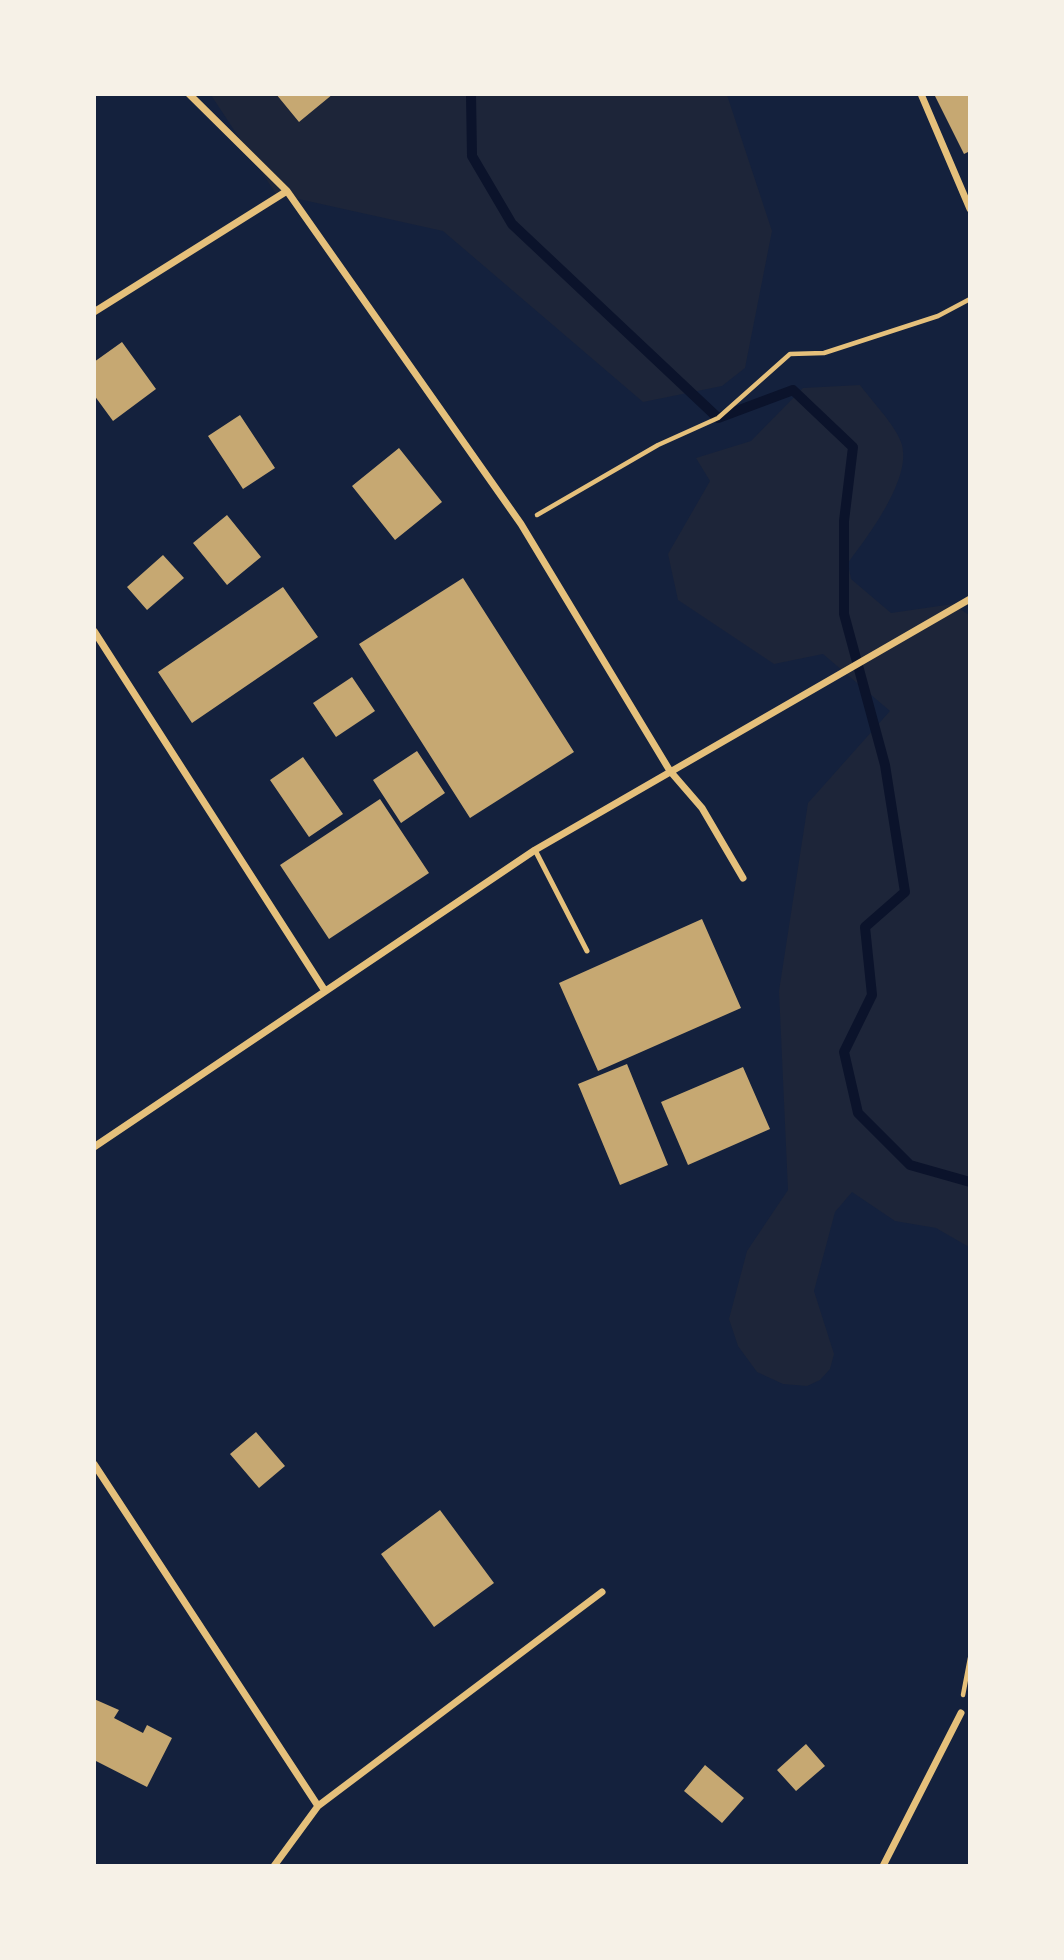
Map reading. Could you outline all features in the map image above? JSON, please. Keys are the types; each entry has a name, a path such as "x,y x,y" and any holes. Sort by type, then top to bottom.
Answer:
{"street":[{"path":"189,94 287,191 521,524 670,771 702,808 743,878"},
{"path":"921,94 970,209"},
{"path":"94,312 287,191"},
{"path":"94,1147 535,849 810,692 923,623 970,599"},
{"path":"94,631 325,992"},
{"path":"94,1464 318,1805"},
{"path":"274,1866 318,1805 602,1592"},
{"path":"883,1866 961,1713"}],"lane":[{"path":"535,849 587,951"}],"path":[{"path":"521,524 659,446 718,418 790,355 824,353 938,316 970,299"},
{"path":"961,1713 970,1658"}],"shaded area":[{"path":"211,95 727,95 772,231 745,368 722,386 643,402 443,231 276,194"},
{"path":"860,385 894,428 901,442 903,456 901,472 887,506 848,563 851,579 891,613 953,604 969,615 969,1247 936,1228 895,1221 852,1192 835,1212 814,1291 834,1354 830,1369 820,1380 807,1386 783,1384 757,1372 738,1346 729,1319 747,1251 788,1190 779,991 808,803 890,711 823,654 774,664 678,600 668,554 710,481 696,458 751,441 803,388"}],"building":[{"path":"276,94 333,94 299,122"},
{"path":"934,94 970,94 970,151 964,154"},
{"path":"122,342 156,389 113,421 94,395 94,362"},
{"path":"240,415 275,468 243,489 208,436"},
{"path":"399,448 442,502 395,540 352,486"},
{"path":"227,515 261,557 227,585 193,543"},
{"path":"163,555 184,578 147,610 127,587"},
{"path":"463,578 574,752 470,818 359,644"},
{"path":"283,587 318,637 192,723 158,672"},
{"path":"352,677 375,711 336,737 313,703"},
{"path":"417,751 445,793 401,823 373,780"},
{"path":"303,757 343,814 309,837 270,780"},
{"path":"380,799 429,873 329,939 280,865"},
{"path":"702,919 741,1008 598,1071 559,983"},
{"path":"627,1064 668,1165 620,1185 578,1084"},
{"path":"743,1067 770,1129 688,1165 661,1102"},
{"path":"256,1432 285,1466 259,1488 230,1454"},
{"path":"440,1510 494,1583 434,1627 381,1554"},
{"path":"94,1699 119,1710 114,1718 143,1733 147,1725 172,1738 147,1787 94,1760"},
{"path":"806,1744 825,1766 796,1791 777,1770"},
{"path":"705,1765 744,1798 722,1823 684,1791"}],"waterway":[{"path":"471,94 472,156 512,224 718,418 793,390 853,447 844,521 844,614 885,765 905,892 865,927 872,995 844,1052 858,1113 910,1165 970,1182"}]}
